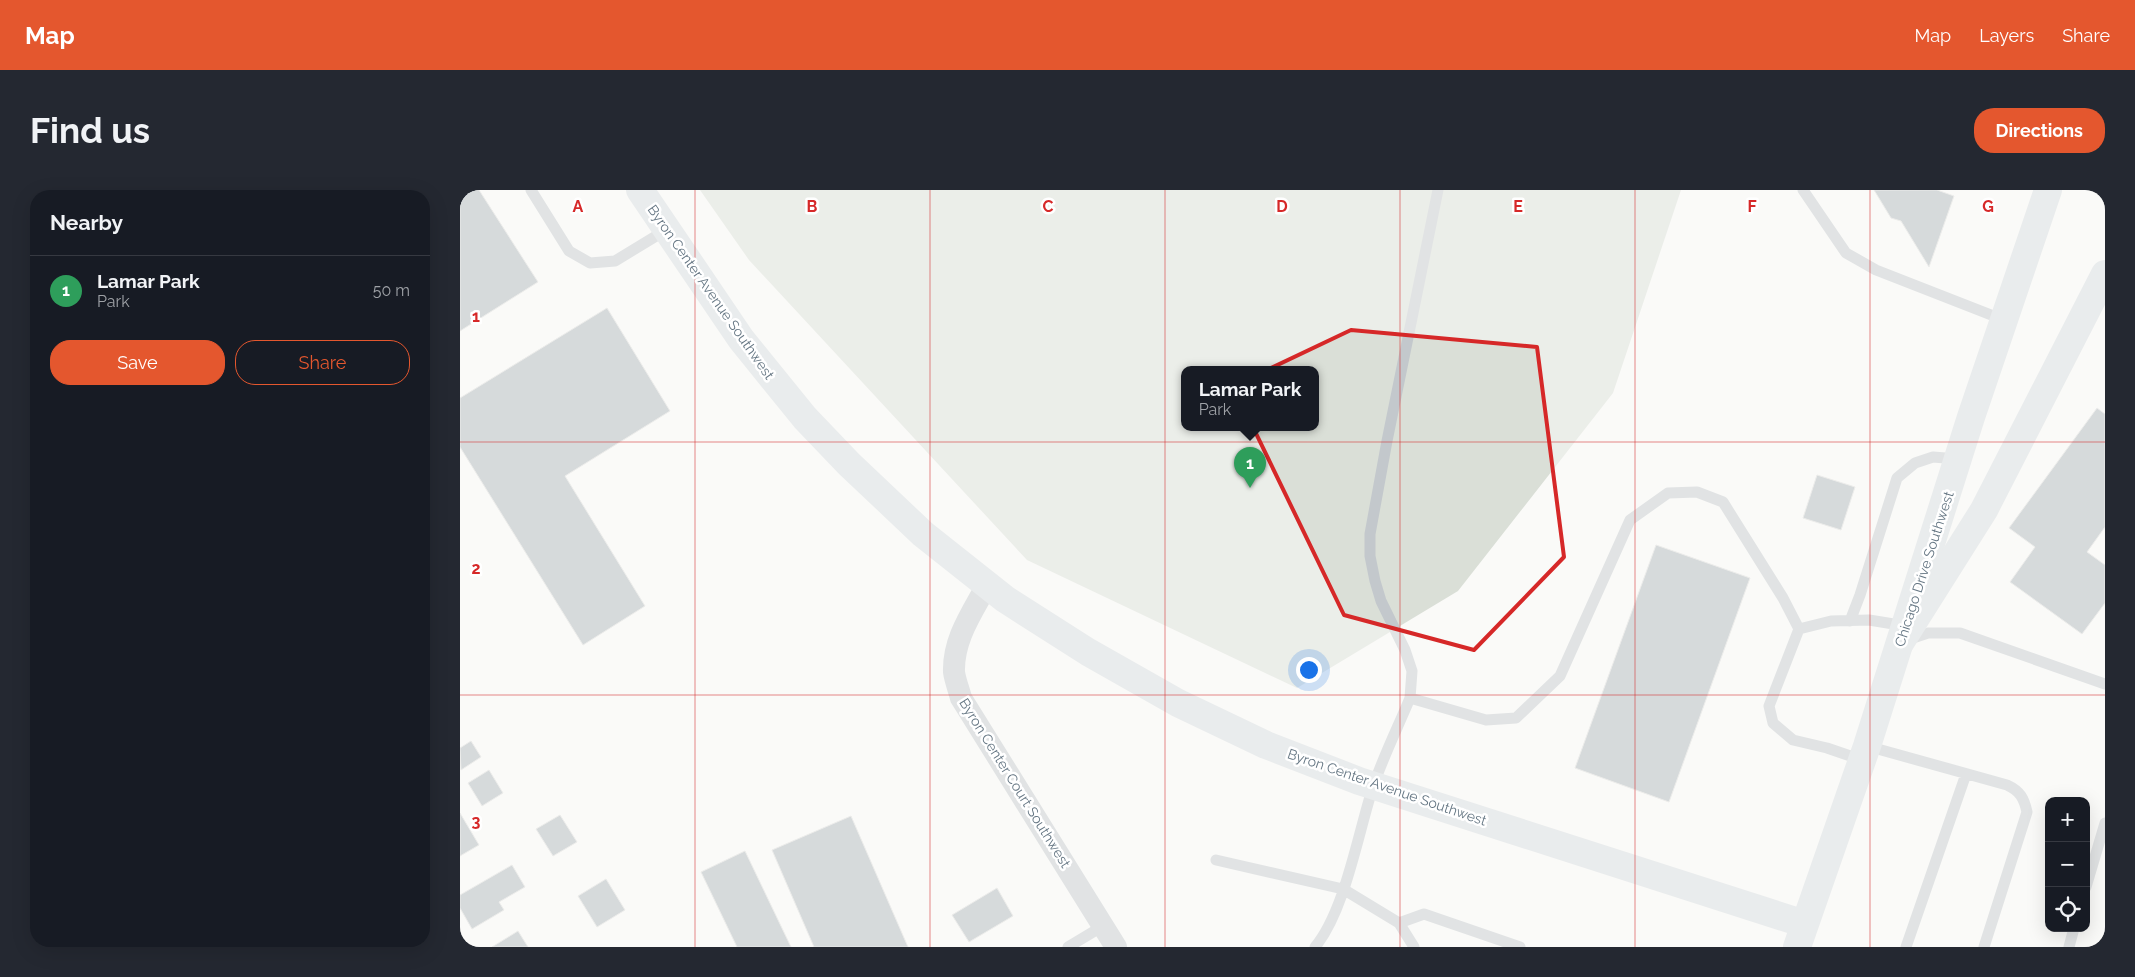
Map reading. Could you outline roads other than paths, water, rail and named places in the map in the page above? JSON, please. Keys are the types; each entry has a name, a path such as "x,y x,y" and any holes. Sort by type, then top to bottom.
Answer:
{"main road":[{"name":"Byron Center Avenue Southwest","path":"640,190 741,339 805,418 849,464 923,534 1005,599 1088,652 1178,703 1266,745 1374,785 1801,935"},
{"name":"Chicago Drive Southwest","path":"1801,935 1865,753 1958,459 2048,190"},
{"path":"1903,634 1984,510 2105,274"}],"street":[{"name":"Byron Center Court Southwest","path":"987,585 962,630 956,647 954,673 961,698 1116,947"}],"lane":[{"path":"531,190 569,251 590,263 620,259 666,230"},
{"path":"1315,947 1326,934 1343,889 1374,785 1410,698 1412,671 1405,650 1381,601 1370,556 1370,534 1438,190"},
{"path":"1803,190 1846,253 1876,270 2004,320"},
{"path":"1850,620 1860,595 1897,478 1915,462 1933,457 1958,459"},
{"path":"1410,698 1486,720 1516,718 1560,676 1630,520 1668,493 1697,492 1723,502 1783,598 1799,630 1769,706 1773,723 1793,740 1966,774 2007,785 2017,790 2025,800 2027,812 1984,947"},
{"path":"1799,630 1831,621 1869,620 1903,634 1960,633 2105,684"},
{"path":"1906,947 1966,774"},
{"path":"2086,887 2105,823"},
{"path":"1216,860 1343,889 1399,923 1414,947"},
{"path":"1399,923 1424,914 1520,947"},
{"path":"1068,947 1103,926"},
{"path":"2069,947 2073,932"}],"place":[{"name":"Lamar Park","path":"1250,488"}]}
